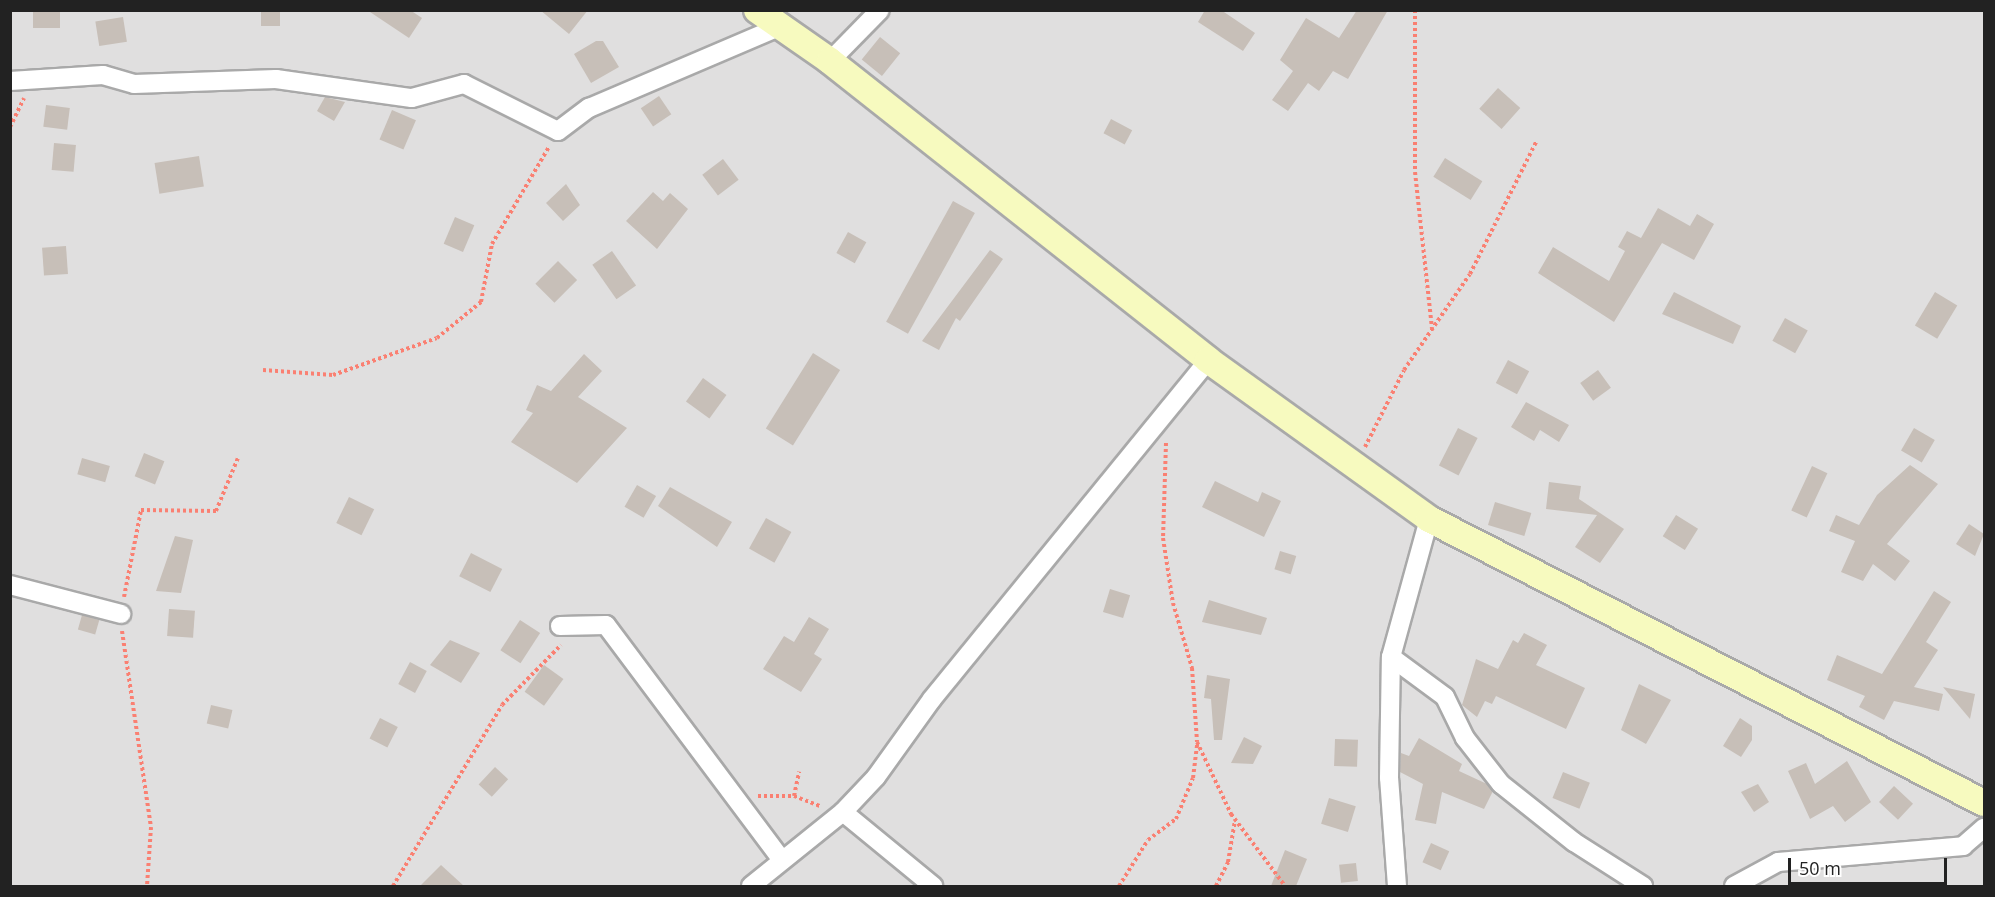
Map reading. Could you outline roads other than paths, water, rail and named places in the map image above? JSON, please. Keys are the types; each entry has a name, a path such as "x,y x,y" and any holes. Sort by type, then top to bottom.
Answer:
{"street":[{"path":"757,10 830,61 1208,360 1429,519 1984,803"},
{"path":"830,61 880,10"},
{"path":"10,81 103,75 134,84 276,79 412,98 464,84 558,130 589,108 779,27"},
{"path":"750,886 843,812 1169,414 1208,360"},
{"path":"1398,886 1389,778 1390,657 1429,519"},
{"path":"10,585 120,614"},
{"path":"563,634 606,625 782,860"},
{"path":"1390,657 1445,697 1465,738 1502,784 1574,842 1644,886"},
{"path":"843,812 933,886"},
{"path":"1734,886 1778,862 1963,846 1984,828"}]}
